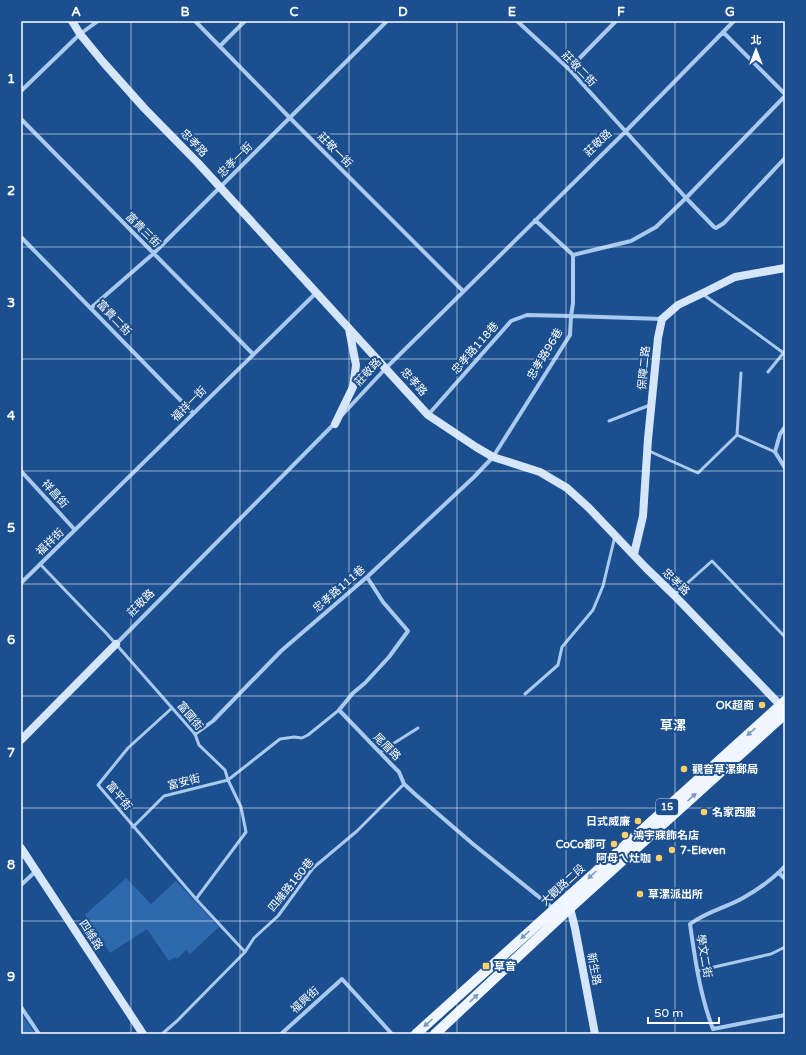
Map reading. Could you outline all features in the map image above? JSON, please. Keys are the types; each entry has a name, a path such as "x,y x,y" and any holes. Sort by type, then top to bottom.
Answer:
{"main road":[{"name":"大觀路二段","path":"435,1034 784,708"},
{"name":"大觀路二段","path":"416,1034 554,909 784,708"}],"street":[{"name":"忠孝路","path":"72,21 80,34 103,62 140,103 198,162 220,188 317,292 428,415 476,448 493,457 540,472 567,488 589,508 784,708"},
{"path":"21,91 80,34 98,21"},
{"name":"莊敬一街","path":"195,21 463,291"},
{"path":"220,46 245,21"},
{"name":"忠孝一街","path":"91,308 154,253 387,21"},
{"name":"莊敬二街","path":"517,21 569,69 625,132 714,227 716,228 724,223 785,158"},
{"path":"569,69 616,21"},
{"name":"莊敬路","path":"21,740 334,424 386,368 625,132 734,21"},
{"path":"535,220 573,255 631,241 656,227 686,198 785,95 723,32"},
{"name":"富貴三街","path":"21,119 253,354"},
{"name":"富貴二街","path":"21,237 193,412"},
{"name":"忠孝路96巷","path":"493,457 570,335 573,303 573,255"},
{"path":"571,316 662,319 678,304 735,276 785,268"},
{"name":"福祥一街","path":"75,530 193,412 317,292"},
{"name":"忠孝路118巷","path":"428,415 511,321 527,316 571,316"},
{"name":"保障二路","path":"634,554 643,516 647,450 658,338 662,319"},
{"path":"334,424 353,388 356,365 349,328"},
{"path":"785,428 780,434 775,452 785,468"},
{"name":"忠孝路111巷","path":"195,734 213,721 281,651 367,577 474,477 493,457"},
{"name":"祥昌街","path":"21,471 75,530"},
{"name":"福祥街","path":"21,583 75,530"},
{"path":"339,710 353,693 365,683 390,657 408,632 383,602 367,577"},
{"name":"尾厝路","path":"339,710 399,772 404,784 473,844 554,909"},
{"name":"四維路","path":"21,848 143,1034"},
{"name":"學文二街","path":"785,866 779,873 743,898 702,916 690,924 697,971 708,1017 713,1029 785,1015"},
{"path":"21,886 36,871"},
{"path":"779,873 785,879"},
{"path":"554,909 570,908"},
{"name":"新生路","path":"570,908 595,1034"},
{"name":"福興街","path":"281,1034 342,979 392,1034"},
{"path":"21,1007 39,1034"}],"lane":[{"path":"703,293 785,352 768,372"},
{"path":"647,450 698,473 737,436 741,373"},
{"path":"608,421 652,404"},
{"path":"737,436 775,452"},
{"path":"525,694 558,665 562,647 593,610 603,586 615,536"},
{"path":"674,595 712,561 785,637"},
{"name":"富國街","path":"40,564 116,644 195,734 199,744 225,770 228,780 241,807 246,832 196,899"},
{"name":"富平街","path":"172,708 128,748 98,785 196,899 245,952"},
{"path":"228,780 280,739 294,737 302,738 308,735 339,710"},
{"path":"380,752 418,728"},
{"name":"富安街","path":"134,827 164,796 228,780"},
{"name":"四維路180巷","path":"162,1034 177,1021 245,952 254,938 278,916 313,868 357,831 404,784"},
{"path":"697,971 770,954 785,947"}],"shaded area":[{"path":"126,878 151,904 176,881 219,927 190,954 186,950 177,959 175,957 169,961 147,929 110,953 85,915"},
{"path":"21,1013 35,1034 21,1034"}],"place":[{"name":"OK超商","path":"762,705"},
{"name":"觀音草漯郵局","path":"684,769"},
{"name":"名家西服","path":"704,812"},
{"name":"日式威廉","path":"638,821"},
{"name":"鴻宇寐飾名店","path":"625,835"},
{"name":"CoCo都可","path":"614,844"},
{"name":"7-Eleven","path":"672,850"},
{"name":"阿母ㄟ灶咖","path":"659,858"},
{"name":"草漯派出所","path":"640,894"},
{"name":"草音","path":"486,966"}],"district":[{"name":"草漯","path":"673,726"}]}
